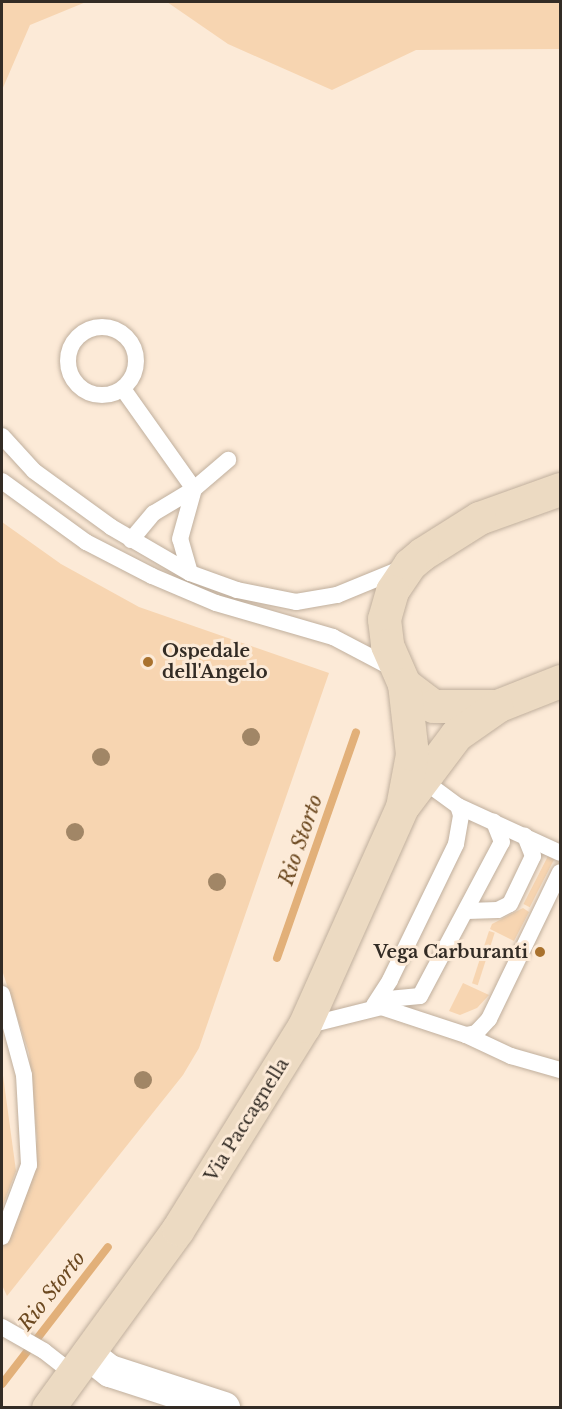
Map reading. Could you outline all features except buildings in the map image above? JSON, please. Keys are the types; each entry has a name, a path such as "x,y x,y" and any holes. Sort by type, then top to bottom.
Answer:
{"main road":[{"path":"410,564 479,518 554,496"},
{"name":"Via Paccagnella","path":"48,1407 218,1170 304,1026 402,807 412,754 401,678 387,645 384,619 392,591 410,564"},
{"path":"401,678 433,706 444,709 497,706 552,691"},
{"name":"Via Paccagnella","path":"402,807 424,781 456,735 497,706"}],"street":[{"path":"81,1364 224,1407"}],"lane":[{"path":"102,327 122,333 131,342 136,363 134,375 123,389 99,396 77,385 68,357 79,336 102,327"},
{"path":"123,389 194,489"},
{"path":"2,436 34,471 131,540 190,573 259,596 296,602 336,595 410,564"},
{"path":"131,540 154,513 194,489 228,460"},
{"path":"2,481 86,542 152,576 216,603 333,637 401,678"},
{"path":"190,573 180,539 194,489"},
{"path":"424,781 458,806 558,850"},
{"path":"374,1004 456,844 461,815 458,806"},
{"path":"304,1026 374,1004 420,996 467,912 502,842 495,822"},
{"path":"467,912 498,910 510,904 533,856 525,836"},
{"path":"466,1035 480,1030 489,1019 561,872"},
{"path":"2,994 24,1075 28,1166 2,1237"},
{"path":"374,1004 466,1035 511,1056 561,1070"},
{"path":"8,1331 44,1351 81,1364"}],"shaded area":[{"path":"2,2 86,2 30,25 2,90"},
{"path":"167,2 560,2 560,49 416,50 332,90 228,44"},
{"path":"2,522 61,564 139,607 329,673 199,1048 183,1075 7,1296 2,1285 2,1245 29,1188 37,1139 29,1053 2,970"},
{"path":"548,856 554,859 530,907 523,904"},
{"path":"523,908 529,912 514,941 490,929 492,924"},
{"path":"489,931 495,933 478,985 472,983"},
{"path":"463,983 489,995 477,1008 460,1015 449,1011"},
{"path":"2,1068 16,1171 2,1208"}],"waterway":[{"name":"Rio Storto","path":"277,958 356,732"},
{"name":"Rio Storto","path":"2,1384 108,1247"}],"place":[{"name":"Ospedale dell'Angelo","path":"148,662"},
{"name":"Vega Carburanti","path":"540,952"}]}
